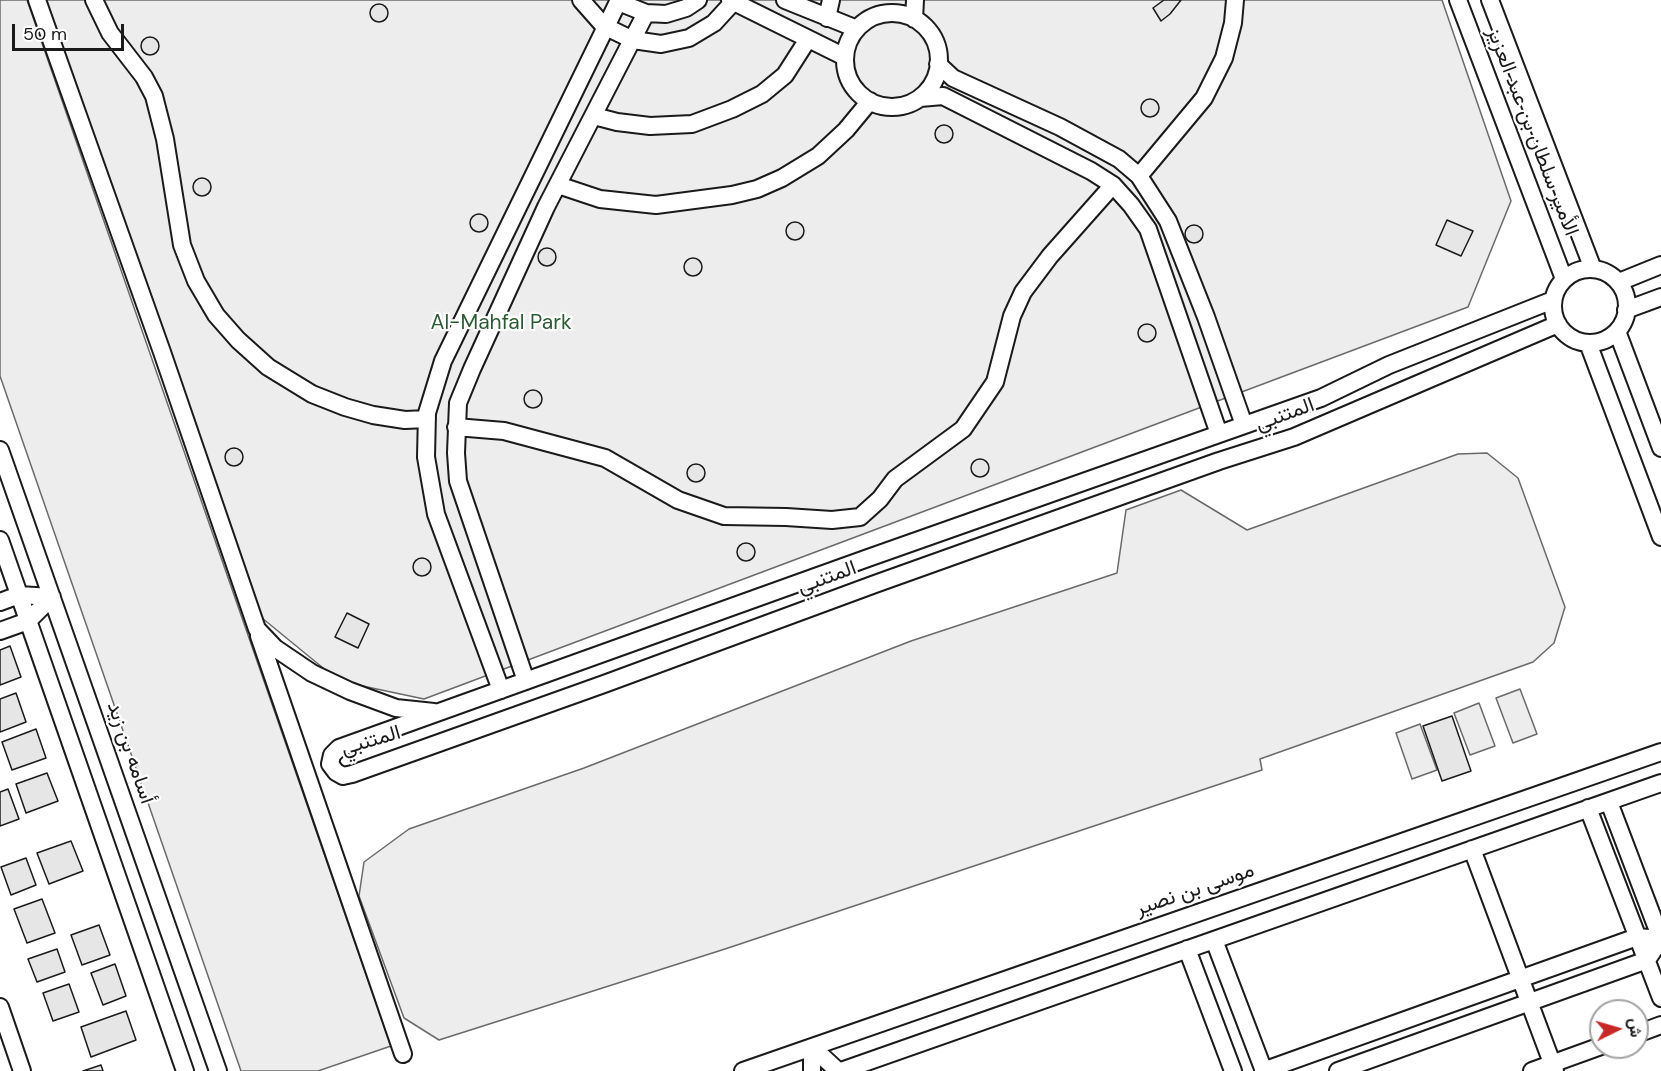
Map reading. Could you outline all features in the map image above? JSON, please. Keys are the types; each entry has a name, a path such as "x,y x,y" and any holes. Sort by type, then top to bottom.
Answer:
{"street":[{"path":"37,0 162,352 403,1054"},
{"path":"94,0 111,33 144,77 154,96 165,139 182,245 196,281 216,315 238,340 268,367 312,394 373,415 405,420 427,419"},
{"path":"580,0 604,26 633,40 661,44 689,38 714,24 733,1 845,57"},
{"path":"501,690 436,514 426,457 427,419 443,361 477,295 604,26 620,0 646,13 666,14 686,8 699,0"},
{"path":"785,0 857,28"},
{"path":"827,18 831,0"},
{"path":"914,19 915,0"},
{"path":"1139,176 1204,98 1224,58 1233,23 1235,0"},
{"name":"الأمير سلطان بن عبد العزيز","path":"1458,0 1564,279"},
{"name":"الأمير سلطان بن عبد العزيز","path":"1490,0 1593,269"},
{"path":"526,681 458,481 456,427 458,403 558,185 646,13"},
{"path":"884,14 900,14 914,19 927,29 935,42 938,58 937,73 930,87 920,98 906,105 891,107 876,105 863,97 853,86 846,72 845,57 849,42 857,28 869,19 884,14"},
{"path":"594,116 617,122 650,126 692,124 732,109 762,94 784,75 808,39"},
{"path":"938,64 953,78 1060,128 1119,159 1139,176 1168,221 1206,317 1244,425"},
{"path":"920,98 943,96 1091,171 1113,185 1131,205 1148,229 1219,434"},
{"path":"558,185 600,199 656,205 732,195 757,189 782,178 818,156 846,130 870,101"},
{"path":"456,427 504,431 605,458 678,500 724,516 832,520 860,517 880,499 895,479 963,429 994,382 1012,316 1023,292 1050,256 1113,185"},
{"path":"1619,282 1661,265"},
{"path":"1593,269 1610,274 1619,282 1625,293 1626,310 1625,317 1611,337 1600,342 1588,343 1566,334 1558,324 1553,300 1564,279 1575,272 1593,269"},
{"path":"1626,310 1661,297"},
{"name":"المتنبي","path":"1553,300 1389,365 1321,398 339,748 332,755 330,764 336,772 344,776 352,774 875,584 1219,461 1294,437 1558,324"},
{"path":"1617,331 1661,448"},
{"path":"1588,343 1661,537"},
{"name":"أسامه بن زيد","path":"0,450 218,1071"},
{"path":"0,540 185,1071"},
{"path":"0,602 19,595 52,597"},
{"path":"0,631 28,621 52,597"},
{"path":"257,629 275,648 312,673 350,691 396,708 438,713"},
{"name":"موسى بن نصير","path":"743,1071 1661,752"},
{"path":"812,1047 839,1071 1661,783"},
{"path":"1609,802 1661,939"},
{"path":"1588,808 1661,998"},
{"path":"1472,849 1554,1067"},
{"path":"1214,940 1263,1071 1637,937 1661,939"},
{"path":"1338,1071 1647,960 1661,939"},
{"path":"1187,949 1233,1071"},
{"path":"0,1007 22,1071"},
{"path":"812,1047 812,1071"},
{"path":"1532,1071 1554,1067 1589,1051"}],"shaded area":[{"path":"0,0 27,0 391,1046 318,1071 241,1071 0,376"},
{"name":"Al-Mahfal Park","path":"45,0 1442,0 1511,201 1468,307 424,699 339,681 262,618"},
{"path":"1487,453 1518,478 1565,607 1554,643 1533,662 1260,759 1262,770 725,949 439,1040 404,1018 359,896 364,862 409,829 584,768 911,641 1117,573 1126,510 1181,490 1247,530 1458,454"},
{"path":"1520,689 1537,734 1513,743 1496,698"},
{"path":"1479,703 1495,746 1470,755 1454,713"},
{"path":"1420,724 1437,770 1412,779 1396,733"}],"building":[{"path":"1164,0 1181,0 1161,21 1153,8"},
{"path":"379,4 385,7 388,13 385,19 379,22 373,19 370,13 373,7"},
{"path":"150,37 156,40 159,46 156,52 150,55 144,52 141,46 144,40"},
{"path":"1150,99 1156,102 1159,108 1156,114 1150,117 1144,114 1141,108 1144,102"},
{"path":"944,125 950,128 953,134 950,140 944,143 938,140 935,134 938,128"},
{"path":"202,178 208,181 211,187 208,193 202,196 196,193 193,187 196,181"},
{"path":"479,214 485,217 488,223 485,229 479,232 473,229 470,223 473,217"},
{"path":"1447,220 1473,231 1461,256 1436,245"},
{"path":"795,222 801,225 804,231 801,237 795,240 789,237 786,231 789,225"},
{"path":"1194,225 1200,228 1203,234 1200,240 1194,243 1188,240 1185,234 1188,228"},
{"path":"547,248 553,251 556,257 553,263 547,266 541,263 538,257 541,251"},
{"path":"693,258 699,261 702,267 699,273 693,276 687,273 684,267 687,261"},
{"path":"1147,324 1153,327 1156,333 1153,339 1147,342 1141,339 1138,333 1141,327"},
{"path":"533,390 539,393 542,399 539,405 533,408 527,405 524,399 527,393"},
{"path":"234,448 240,451 243,457 240,463 234,466 228,463 225,457 228,451"},
{"path":"980,459 986,462 989,468 986,474 980,477 974,474 971,468 974,462"},
{"path":"696,464 702,467 705,473 702,479 696,482 690,479 687,473 690,467"},
{"path":"746,543 752,546 755,552 752,558 746,561 740,558 737,552 740,546"},
{"path":"422,558 428,561 431,567 428,573 422,576 416,573 413,567 416,561"},
{"path":"347,613 369,624 358,648 335,637"},
{"path":"10,646 21,677 0,685 0,650"},
{"path":"16,693 26,722 0,732 0,699"},
{"path":"1452,716 1471,771 1442,781 1423,726"},
{"path":"36,729 46,758 12,770 2,742"},
{"path":"47,773 58,801 26,813 16,784"},
{"path":"8,789 19,819 0,826 0,792"},
{"path":"71,841 83,871 49,884 37,853"},
{"path":"26,858 36,885 11,895 1,867"},
{"path":"42,899 55,933 27,943 14,909"},
{"path":"99,925 110,955 82,965 71,935"},
{"path":"57,949 65,972 37,982 28,959"},
{"path":"115,964 126,996 103,1005 91,973"},
{"path":"69,984 79,1012 53,1021 43,993"},
{"path":"126,1011 136,1040 91,1057 81,1027"},
{"path":"101,1065 103,1071 83,1071"}]}
